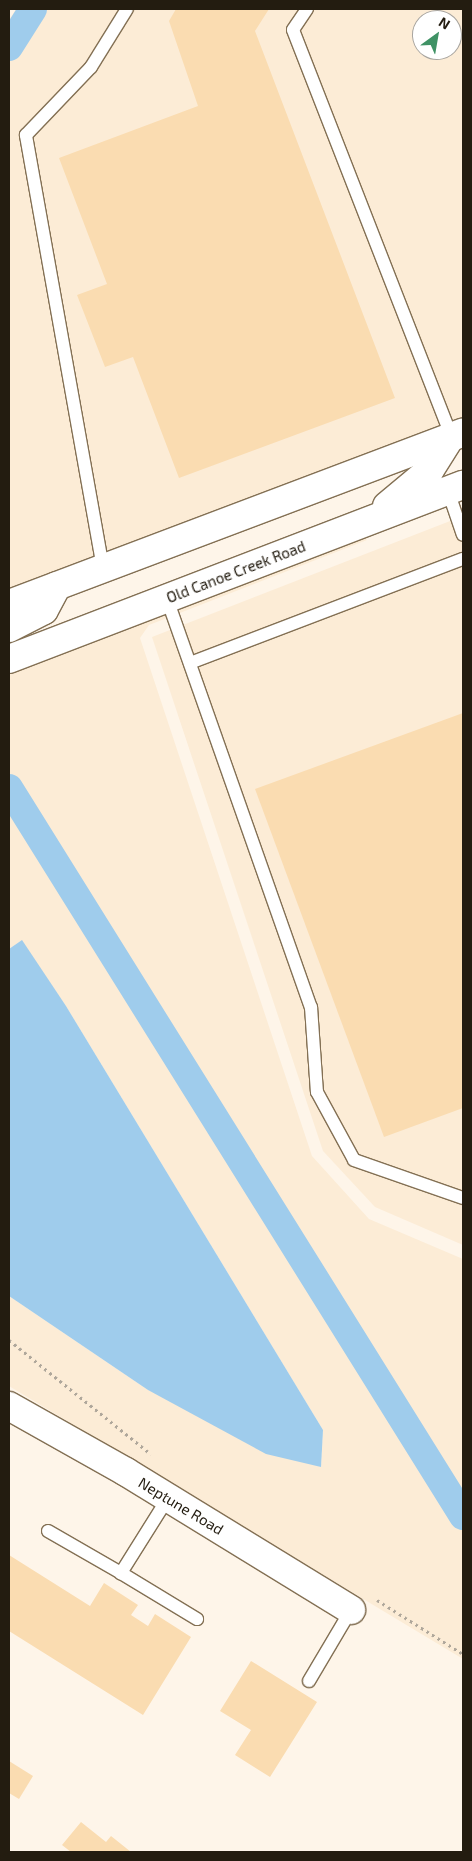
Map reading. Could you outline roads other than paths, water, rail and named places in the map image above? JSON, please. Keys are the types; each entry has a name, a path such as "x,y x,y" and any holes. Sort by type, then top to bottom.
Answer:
{"main road":[{"path":"9,604 457,434"},
{"path":"371,520 429,471 457,434"},
{"name":"Old Canoe Creek Road","path":"9,659 371,520 458,482"},
{"path":"9,628 44,610 46,590"},
{"name":"Neptune Road","path":"12,1414 168,1498 351,1610"}],"lane":[{"path":"102,568 26,135 91,67 128,9"},
{"path":"307,9 292,30 457,434"},
{"path":"458,482 463,535"},
{"path":"190,663 463,558"},
{"path":"167,599 311,1007 317,1092 354,1160 463,1198"},
{"path":"122,1573 168,1498"},
{"path":"48,1531 197,1619"},
{"path":"309,1681 351,1610"}],"water":[{"path":"22,940 66,1006 323,1430 321,1467 266,1454 148,1390 9,1296 9,949"}],"waterway":[{"path":"9,47 33,9"},
{"path":"9,788 463,1516"}]}
